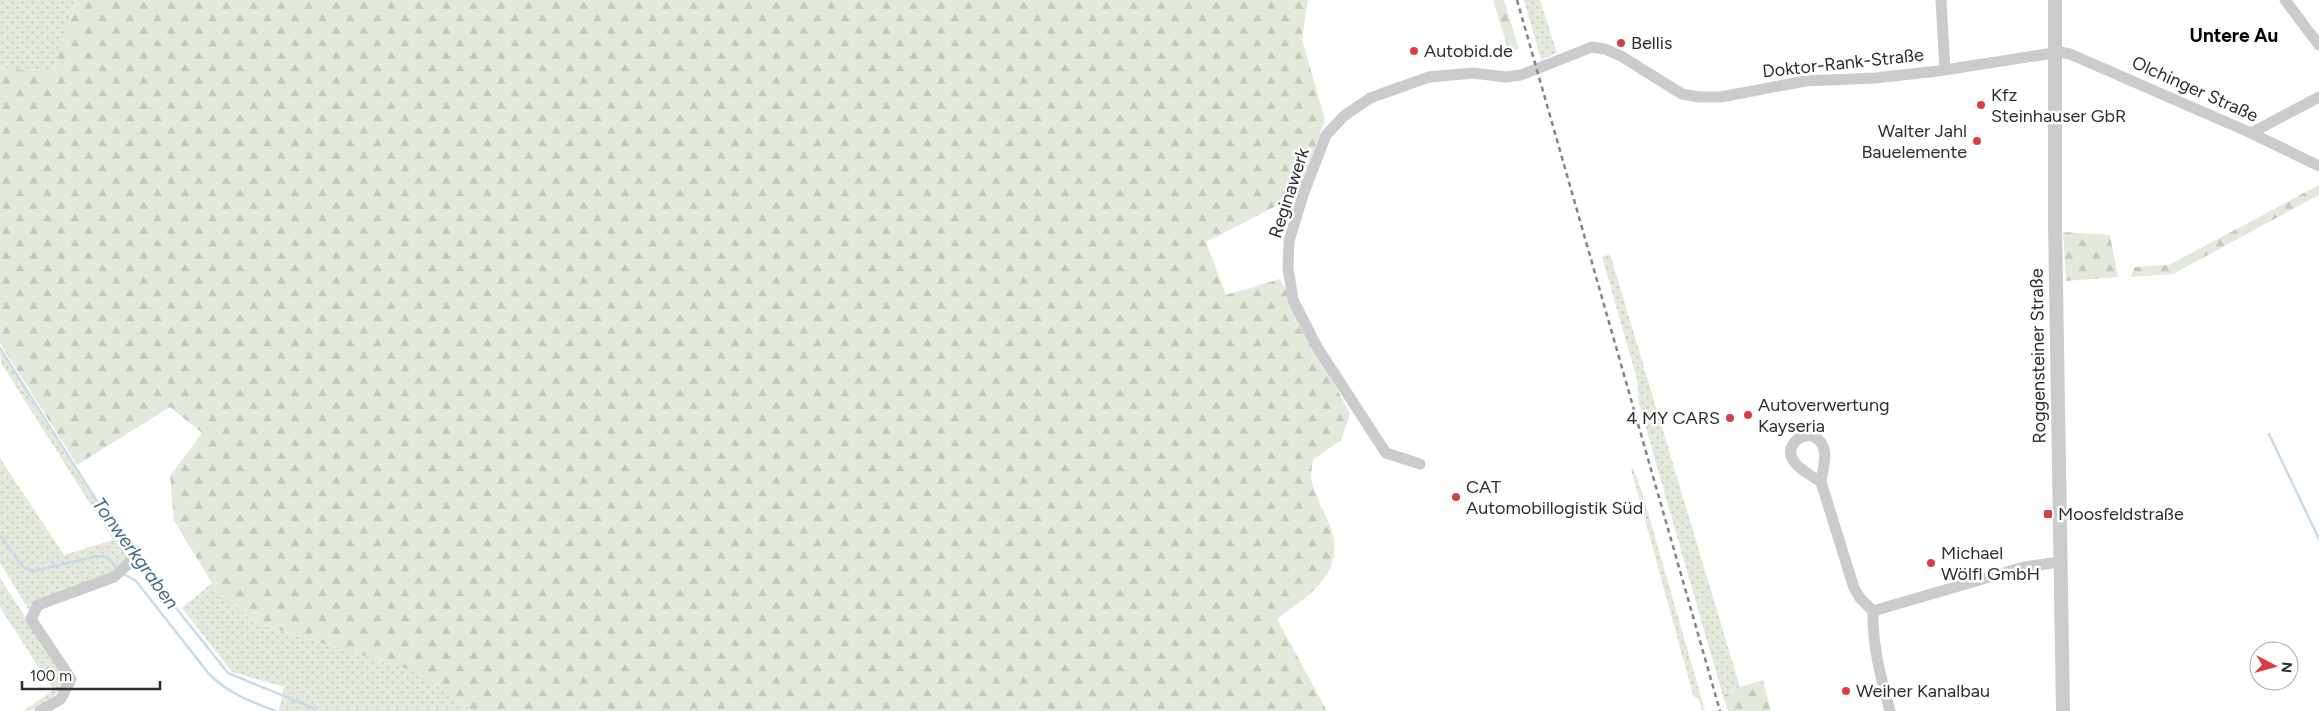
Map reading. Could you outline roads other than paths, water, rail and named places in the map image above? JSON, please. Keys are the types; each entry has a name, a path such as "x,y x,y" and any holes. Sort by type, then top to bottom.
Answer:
{"street":[{"path":"1941,0 1945,70"},
{"name":"Roggensteiner Straße","path":"2055,0 2059,562 2064,711"},
{"path":"2285,0 2319,45"},
{"name":"Doktor-Rank-Straße","path":"1532,71 1584,48 1605,48 1682,94 1699,97 1721,97 1805,81 1875,78 1945,70 2054,52"},
{"name":"Olchinger Straße","path":"2054,52 2070,54 2251,133 2319,166"},
{"name":"Reginawerk","path":"1420,464 1388,455 1317,346 1294,300 1288,268 1289,240 1304,192 1326,135 1344,116 1370,98 1429,77 1473,73 1506,77 1532,71"},
{"path":"2251,133 2319,97"},
{"path":"1820,482 1854,588 1860,598 1874,610"},
{"path":"40,711 61,699 71,679 30,618 38,604 114,577 133,556"},
{"path":"1874,610 2024,566 2059,562"},
{"path":"1874,610 1873,628 1884,690 1890,711"}],"waterway":[{"name":"Tonwerkgraben","path":"0,348 119,536 132,552"},
{"path":"2269,434 2319,539"},
{"path":"0,535 23,567 34,571 97,556 107,557 118,570"},
{"name":"Tonwerkgraben","path":"137,559 228,673 315,709"},
{"path":"122,573 136,581 216,681 240,696 276,711"}],"railway":[{"path":"1517,0 1720,711"}],"place":[{"name":"Bellis","path":"1621,43"},
{"name":"Autobid.de","path":"1414,51"},
{"name":"Kfz Steinhauser GbR","path":"1981,105"},
{"name":"Walter Jahl Bauelemente","path":"1977,141"},
{"name":"Autoverwertung Kayseria","path":"1748,415"},
{"name":"4 MY CARS","path":"1730,418"},
{"name":"CAT Automobillogistik Süd","path":"1456,497"},
{"name":"Moosfeldstraße","path":"2048,514"},
{"name":"Michael Wölfl GmbH","path":"1931,563"},
{"name":"Weiher Kanalbau","path":"1846,691"}],"district":[{"name":"Untere Au","path":"2234,35"}]}
